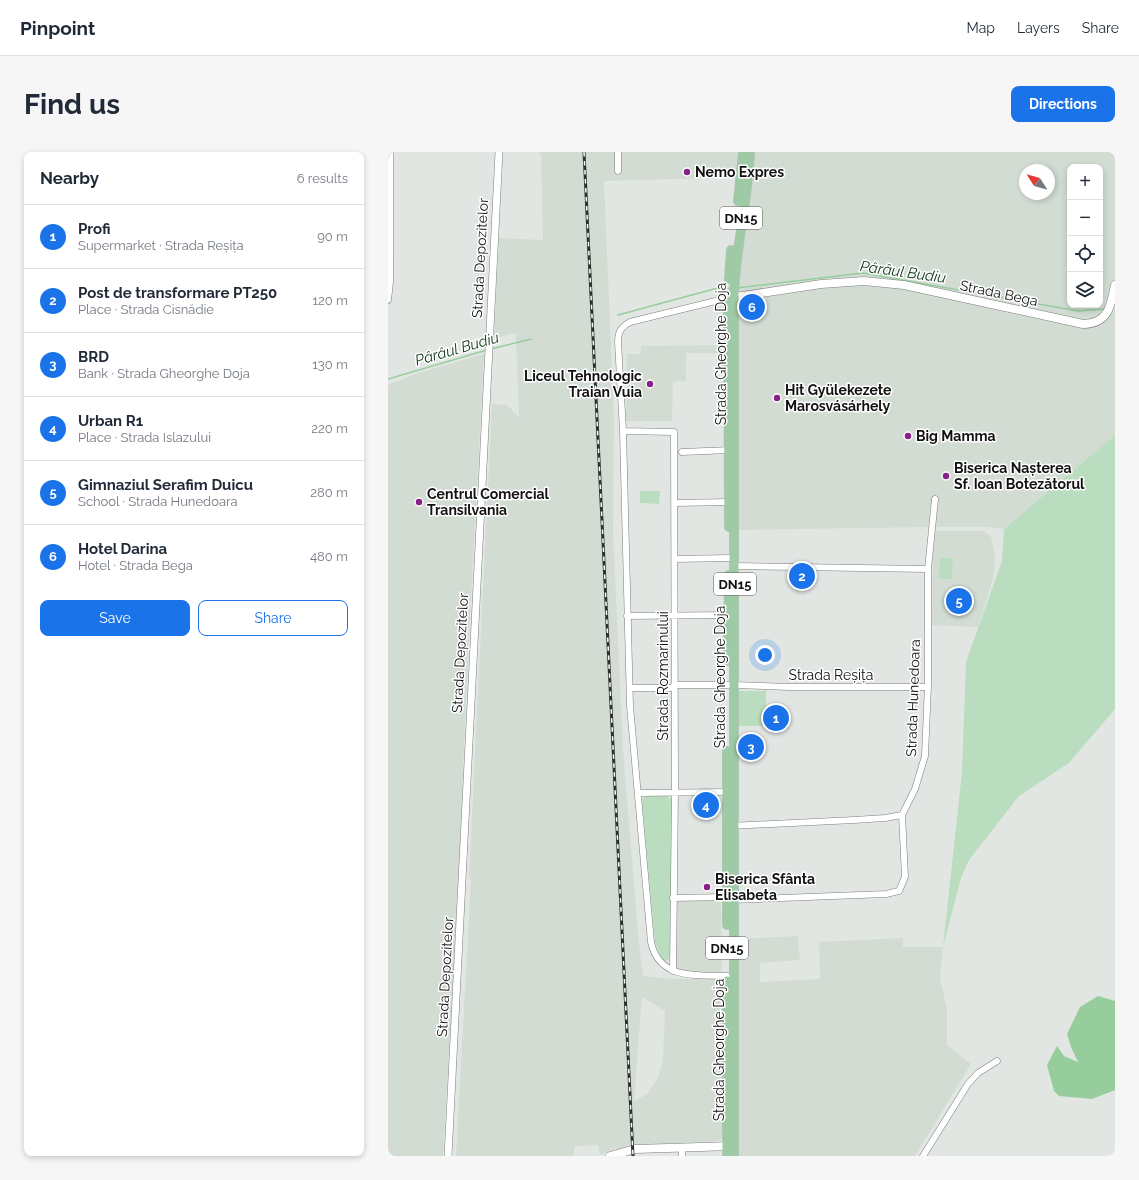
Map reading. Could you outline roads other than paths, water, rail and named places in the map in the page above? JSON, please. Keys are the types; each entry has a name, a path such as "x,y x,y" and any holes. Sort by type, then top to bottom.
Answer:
{"main road":[{"name":"Strada Gheorghe Doja","path":"730,826 726,792 735,566 732,450 732,240 741,184 743,152"},
{"name":"Strada Gheorghe Doja","path":"731,292 747,186 750,152"},
{"name":"Strada Bega","path":"731,292 821,284 864,282 904,285 1082,324 1092,324 1101,320 1107,313 1111,304 1115,285"},
{"name":"Strada Gheorghe Doja","path":"726,1156 730,1146 731,685 728,615 729,502 732,450"},
{"name":"Strada Gheorghe Doja","path":"730,899 726,976 730,1146 734,1156"},
{"path":"610,1156 632,1150 682,1152 730,1146"}],"street":[{"path":"388,300 390,282 390,152"},
{"name":"Strada Depozitelor","path":"448,1156 499,152"},
{"path":"618,152 618,171"},
{"path":"726,976 690,975 673,971 660,962 656,957 651,942 630,688 623,431 618,333 622,326 630,322 731,292"},
{"name":"Strada Rozmarinului","path":"623,431 674,432 675,792 673,971"},
{"path":"682,452 732,450"},
{"name":"Strada Hunedoara","path":"902,815 915,789 924,756 928,687 928,569 935,498"},
{"path":"675,503 729,502"},
{"path":"675,559 729,558"},
{"path":"735,566 928,569"},
{"path":"627,616 728,615"},
{"name":"Strada Reșița","path":"630,688 731,685 790,687 928,687"},
{"path":"638,793 671,794 675,792 726,792"},
{"path":"673,898 730,899 886,894 899,891 905,877 902,815 854,820 730,826"},
{"path":"923,1156 968,1084 978,1073 997,1061"}],"waterway":[{"name":"Pârâul Budiu","path":"737,288 863,273 1078,311 1105,309"},
{"name":"Pârâul Budiu","path":"618,315 714,289 732,288"},
{"name":"Pârâul Budiu","path":"491,349 531,339"},
{"name":"Pârâul Budiu","path":"388,379 487,350"}],"railway":[{"path":"584,152 633,1156"}],"place":[{"name":"Nemo Expres","path":"687,172"},
{"name":"Hotel Darina","path":"752,307"},
{"name":"Liceul Tehnologic Traian Vuia","path":"650,384"},
{"name":"Hit Gyülekezete Marosvásárhely","path":"777,398"},
{"name":"Big Mamma","path":"908,436"},
{"name":"Biserica Nașterea Sf. Ioan Botezătorul","path":"946,476"},
{"name":"Centrul Comercial Transilvania","path":"419,502"},
{"name":"Post de transformare PT250","path":"802,576"},
{"name":"Gimnaziul Serafim Duicu","path":"959,601"},
{"name":"Profi","path":"776,718"},
{"name":"BRD","path":"751,747"},
{"name":"Urban R1","path":"706,805"},
{"name":"Biserica Sfânta Elisabeta","path":"707,887"}]}
